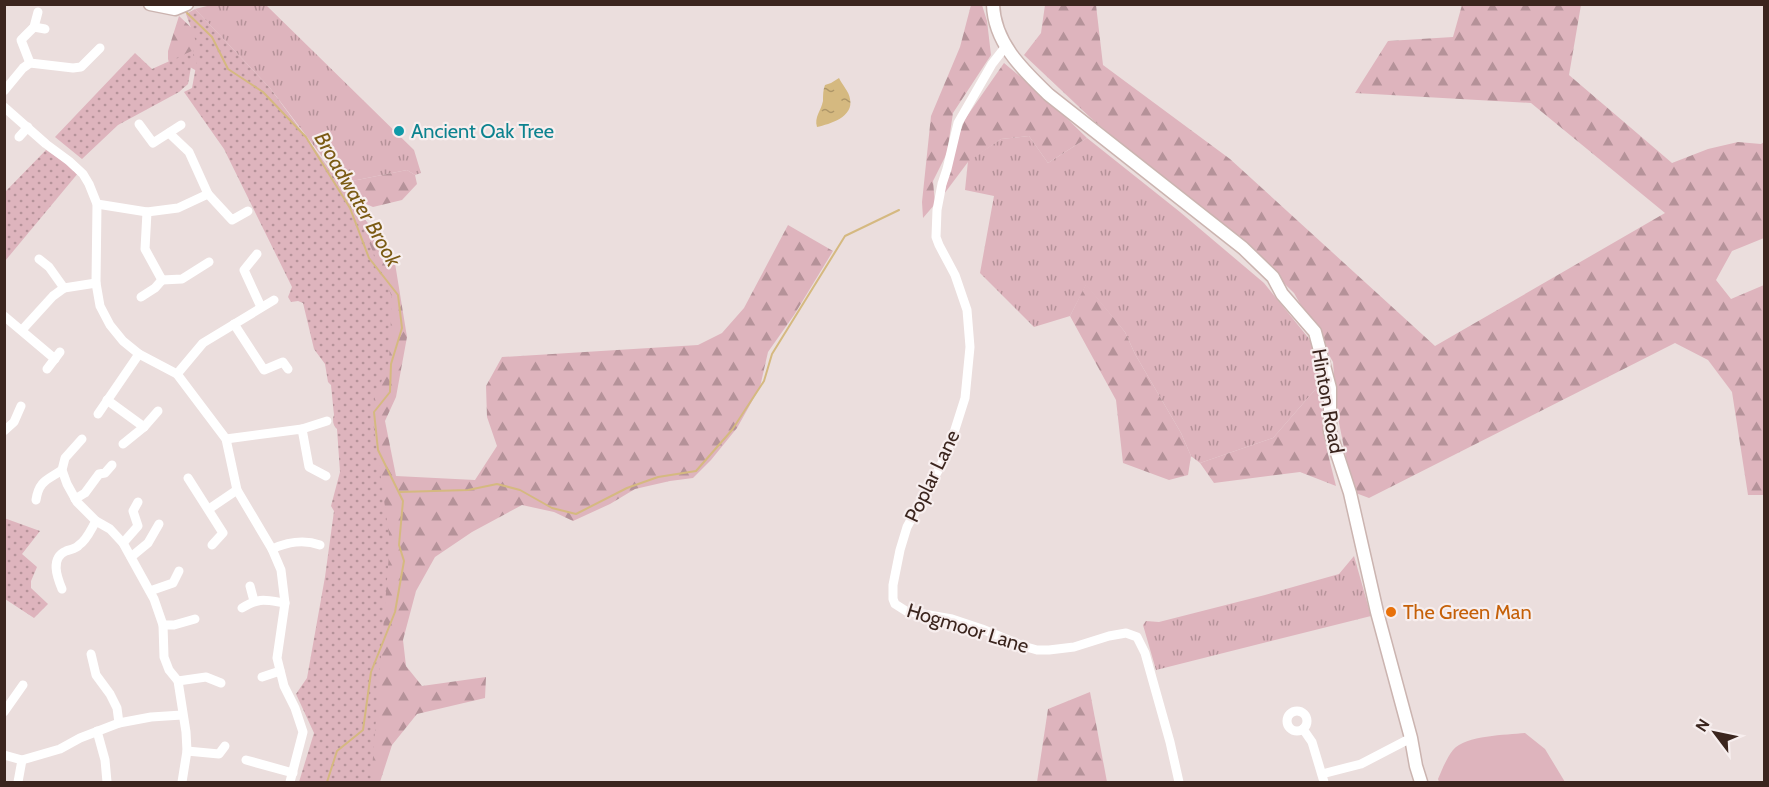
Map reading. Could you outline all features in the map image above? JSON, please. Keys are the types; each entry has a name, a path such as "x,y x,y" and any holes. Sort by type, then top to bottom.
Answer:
{"street":[{"path":"150,4 183,6"},
{"name":"Hinton Road","path":"993,4 996,27 1005,46 1028,74 1049,95 1243,248 1273,277 1282,294 1315,332 1330,388 1330,432 1350,493 1377,612 1421,783"},
{"path":"30,63 21,40 34,27 38,12"},
{"path":"34,27 45,29"},
{"name":"Poplar Lane","path":"895,604 893,585 907,527 940,467 951,442 965,398 970,347 967,310 955,275 936,237 937,210 942,184 958,123 1005,46"},
{"path":"4,91 30,63 81,67 94,61 100,48"},
{"path":"4,107 69,161 83,174 89,184 97,204 96,283 100,306 110,326 123,341 139,354 177,374 226,439 237,490 272,549 281,570 285,603 277,658 284,687 295,708 303,732 292,778 246,760"},
{"path":"140,124 153,143 181,125"},
{"path":"19,137 28,127"},
{"path":"169,133 189,152 208,194 232,220 248,211"},
{"path":"97,204 147,212 178,208 208,194"},
{"path":"147,212 146,249 162,280"},
{"path":"244,270 257,254"},
{"path":"39,259 49,267 64,288"},
{"path":"141,297 155,288 162,280 182,279 209,262"},
{"path":"233,267 244,270"},
{"path":"244,270 261,307"},
{"path":"22,330 53,296 64,288 96,283"},
{"path":"177,374 203,343 274,300"},
{"path":"4,316 58,355 47,369"},
{"path":"234,324 266,374 286,366"},
{"path":"98,414 139,354"},
{"path":"107,400 144,428"},
{"path":"4,431 14,422 21,406"},
{"path":"123,444 144,428 158,411"},
{"path":"226,439 302,429 327,421"},
{"path":"302,429 305,470 326,476"},
{"path":"82,439 65,458 62,470 75,499 96,521 110,529 123,543 154,599 163,625 164,657 169,670 178,681 187,751 182,783"},
{"path":"75,499 85,493 99,474 105,473 111,465"},
{"path":"36,500 37,491 45,479 62,470"},
{"path":"188,478 223,533 212,545"},
{"path":"209,508 237,490"},
{"path":"123,543 138,526 133,511 138,502"},
{"path":"63,589 56,574 56,562 63,552 78,547 84,541 96,521"},
{"path":"131,557 148,543 159,524"},
{"path":"272,549 287,542 309,541 320,545"},
{"path":"150,591 173,583 179,571"},
{"path":"250,586 254,601"},
{"path":"242,608 261,600 285,603"},
{"name":"Hogmoor Lane","path":"895,604 906,611 952,619 1036,650 1074,647 1126,633 1137,637 1145,653 1179,783"},
{"path":"163,625 184,617 195,619"},
{"path":"91,654 95,673 117,708 119,723"},
{"path":"95,673 105,669"},
{"path":"262,677 280,671"},
{"path":"178,681 206,676 221,683"},
{"path":"17,711 6,709 23,686"},
{"path":"4,755 22,760 60,749 119,723 151,717 183,715"},
{"path":"1304,729 1310,737 1323,778 1361,764 1411,738"},
{"path":"97,731 105,760 106,782"},
{"path":"187,751 219,754 225,746"},
{"path":"18,783 22,760"}],"green space":[{"path":"211,5 266,5 414,150 421,173 415,175 407,170 342,183 270,88 195,9"},
{"path":"971,5 982,5 987,21 991,55 953,113 947,153 933,181 935,204 923,218 922,202 931,116 960,47"},
{"path":"1045,5 1096,5 1103,65 1230,159 1435,346 1665,213 1531,103 1355,93 1388,41 1453,37 1462,5 1581,5 1569,75 1672,163 1708,149 1738,142 1761,144 1764,142 1764,238 1732,251 1716,280 1731,299 1764,285 1764,495 1748,495 1732,392 1708,360 1675,343 1369,498 1353,492 1337,413 1333,362 1294,293 1238,238 1094,121 1024,55 1041,33"},
{"path":"195,9 270,88 350,197 392,297 389,362 371,408 390,542 371,782 299,782 314,733 296,694 307,678 325,577 334,511 331,506 340,472 337,429 333,422 331,385 328,382 325,364 314,349 303,303 291,302 288,297 292,287 224,149 184,92 192,88 199,50 186,14"},
{"path":"179,16 229,63 393,251 407,337 396,397 385,421 396,476 475,480 497,446 487,417 486,386 502,357 698,345 722,333 744,308 788,225 833,251 794,315 768,352 760,387 737,428 693,478 635,489 610,504 573,521 554,512 522,505 472,532 435,557 416,591 403,640 406,666 422,686 486,677 485,698 417,714 392,745 380,782 303,782 321,722 350,481 337,380 204,75 188,66 173,76 168,51"},
{"path":"194,50 188,84 179,92 118,125 82,159 55,137 135,53 152,69"},
{"path":"1004,63 1048,100 1087,138 1048,163 1029,136 1001,139 968,162 944,194 965,119"},
{"path":"1029,136 1048,163 1087,138 1264,283 1315,346 1320,384 1273,438 1200,463 1191,456 1181,433 1135,354 1125,332 1086,285 1070,316 1034,327 980,273 994,196 965,190 968,161 1001,139"},
{"path":"46,150 79,172 5,261 5,192"},
{"path":"407,170 415,175 417,184 402,200 373,207 350,197 342,183"},
{"path":"1086,284 1125,332 1135,354 1181,433 1191,456 1188,475 1169,480 1123,463 1116,400 1070,316"},
{"path":"1320,384 1326,446 1336,486 1300,472 1214,483 1200,463 1273,438"},
{"path":"4,518 40,531 22,554 37,567 31,581 31,588 48,604 34,618 5,599"},
{"path":"1354,556 1371,616 1156,670 1143,625 1146,621 1159,622 1339,574"},
{"path":"1090,692 1107,782 1037,782 1048,709"},
{"path":"1525,733 1545,749 1565,782 1439,782 1438,779 1446,761 1459,745 1487,737"}],"water":[{"path":"839,78 849,96 848,111 840,119 817,127 816,120 823,101 825,85"}],"waterway":[{"name":"Broadwater Brook","path":"184,10 212,37 228,69 263,92 306,137 350,208 369,258 398,295 402,328 391,364 390,392 374,412 378,450 403,501 399,545 404,561 395,612 371,672 363,730 337,751 327,782"},
{"path":"400,492 468,490 497,484 520,490 552,508 576,514 627,488 658,477 696,471 732,430 764,381 772,354 845,236 899,210"}],"place":[{"name":"Ancient Oak Tree","path":"399,131"},
{"name":"The Green Man","path":"1391,612"}]}
